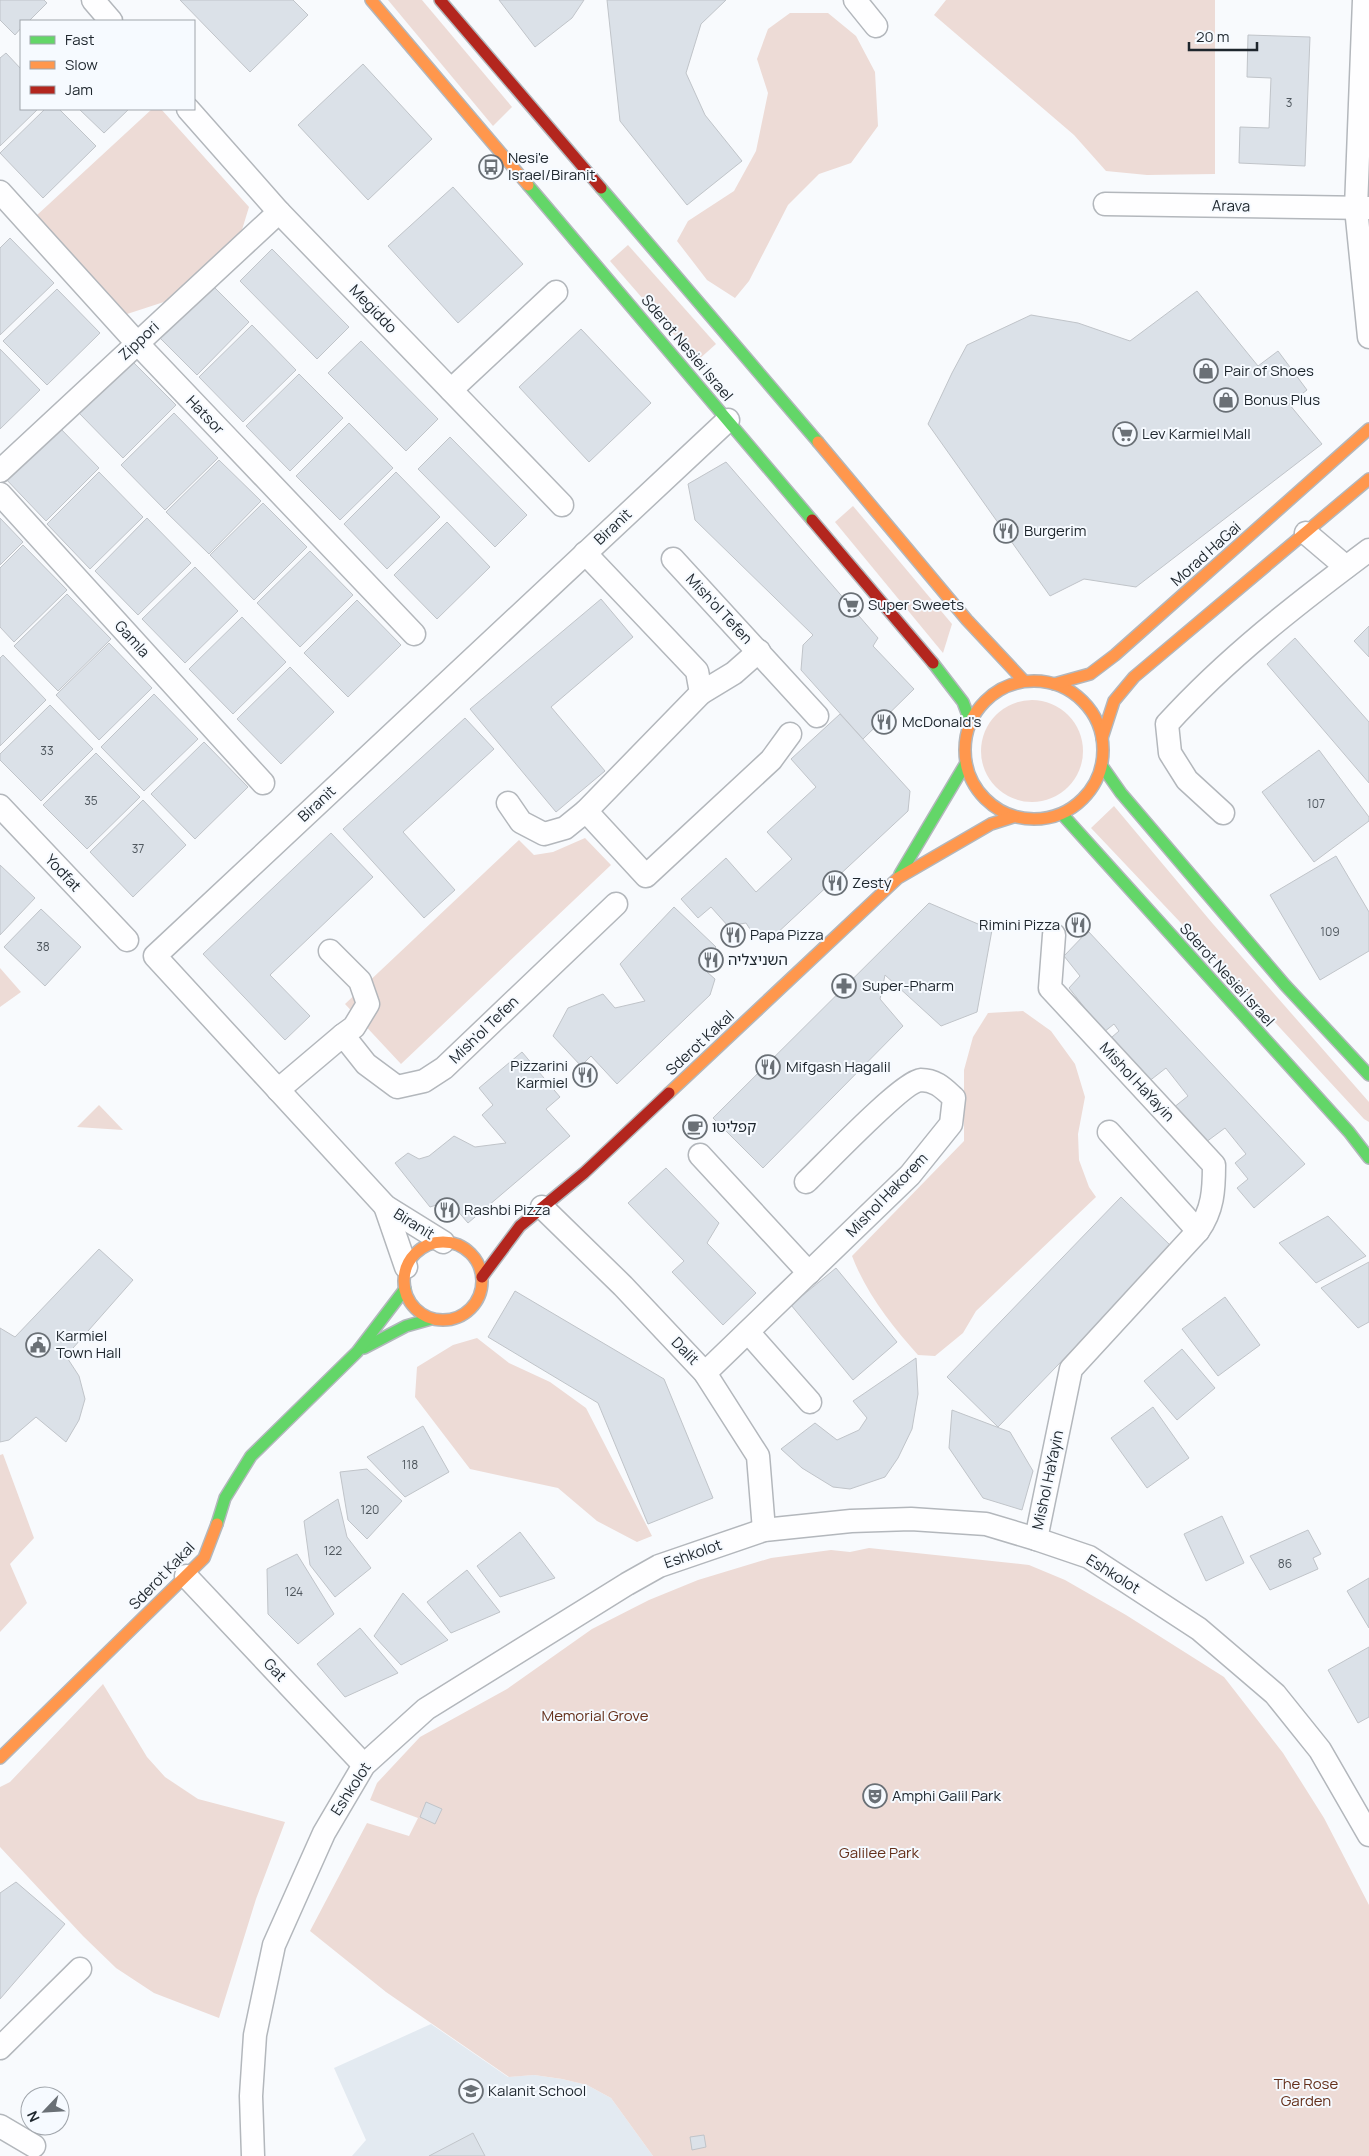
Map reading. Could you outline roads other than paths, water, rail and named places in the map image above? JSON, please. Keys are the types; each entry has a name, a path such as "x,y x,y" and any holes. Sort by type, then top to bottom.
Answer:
{"main road":[{"name":"Sderot Nesiei Israel","path":"371,0 943,675 963,702 970,721"},
{"path":"440,0 744,355 967,620 1024,681"},
{"name":"Morad HaGai","path":"1054,684 1090,674 1115,655 1369,429"},
{"path":"1102,738 1114,701 1134,677 1369,479"},
{"path":"1024,681 1054,684 1074,694 1090,710 1098,723 1102,738 1102,766 1096,781 1087,795 1076,806 1062,814 1046,819 1030,820 1013,817 998,810 986,800 973,783 966,763 965,742 970,721 980,706 992,694 1007,686 1024,681"},
{"path":"898,878 966,763"},
{"path":"1102,766 1121,793 1285,985 1369,1075"},
{"name":"Sderot Nesiei Israel","path":"1062,814 1349,1132 1369,1158"},
{"path":"898,878 991,824 1013,817"},
{"name":"Sderot Kakal","path":"520,1226 584,1173 898,878"},
{"path":"482,1277 520,1226"},
{"path":"502,1232 520,1226"},
{"path":"449,1243 472,1255 478,1263 482,1277 480,1296 474,1306 454,1320 430,1319 411,1304 405,1289 406,1267 418,1251 427,1245 475,1240"},
{"path":"357,1352 405,1289"},
{"path":"357,1352 406,1326 430,1319"},
{"name":"Sderot Kakal","path":"0,1758 204,1558 216,1529 225,1498 250,1456 357,1352"}],"street":[{"path":"855,0 876,26"},
{"path":"1364,0 1366,57 1363,208 1368,324"},
{"name":"Megiddo","path":"189,110 279,212 562,505"},
{"name":"Hatsor","path":"0,192 137,343 414,634"},
{"name":"Arava","path":"1105,204 1363,208"},
{"name":"Zippori","path":"0,470 279,212"},
{"path":"451,390 556,292"},
{"name":"Biranit","path":"449,1243 385,1206 154,956 728,420"},
{"name":"Gamla","path":"0,494 263,783"},
{"path":"1306,533 1346,567"},
{"path":"1223,813 1187,780 1170,752 1167,724 1191,697 1263,631 1369,550"},
{"path":"585,553 697,671 701,693"},
{"name":"Mish'ol Tefen","path":"508,804 521,822 544,834 565,828 586,811 701,693 734,673 759,651 673,559"},
{"path":"759,651 817,716"},
{"path":"586,811 646,876 771,760 790,734"},
{"name":"Yodfat","path":"0,806 127,940"},
{"name":"Mish'ol Tefen","path":"343,1035 366,1064 396,1087 424,1081 444,1068 616,904"},
{"name":"Mishol HaYayin","path":"1036,1539 1071,1369 1198,1231 1206,1219 1212,1203 1214,1165 1050,988 1054,934"},
{"path":"278,1090 354,1027 368,1004 360,981 330,951"},
{"name":"Mishol Hakorem","path":"705,1373 910,1175 951,1124 954,1098 936,1082 920,1080 900,1091 806,1182"},
{"path":"1108,1132 1198,1231"},
{"path":"700,1155 809,1273"},
{"name":"Biranit","path":"385,1206 406,1267"},
{"name":"Dalit","path":"542,1207 623,1286 705,1373 758,1456 760,1505 764,1530"},
{"path":"748,1332 810,1402"},
{"name":"Eshkolot","path":"253,2156 251,2096 255,2034 274,1945 324,1833 364,1765 426,1709 627,1584 659,1566 764,1530 851,1521 911,1519 986,1524 1090,1557 1199,1629 1275,1694 1320,1750 1369,1835"},
{"name":"Gat","path":"186,1576 364,1765"},
{"path":"0,2048 80,1969"},
{"path":"0,2126 34,2146"}],"place":[{"name":"Nesi'e Israel/Biranit","path":"491,167"},
{"name":"Pair of Shoes","path":"1206,371"},
{"name":"Bonus Plus","path":"1226,400"},
{"name":"Lev Karmiel Mall","path":"1125,434"},
{"name":"Burgerim","path":"1006,531"},
{"name":"Super Sweets","path":"851,605"},
{"name":"McDonald's","path":"884,722"},
{"name":"Zesty","path":"835,883"},
{"name":"Rimini Pizza","path":"1078,925"},
{"name":"Papa Pizza","path":"733,935"},
{"name":"השניצליה","path":"711,960"},
{"name":"Super-Pharm","path":"844,986"},
{"name":"Mifgash Hagalil","path":"768,1067"},
{"name":"Pizzarini Karmiel","path":"585,1075"},
{"name":"קפליטו","path":"695,1127"},
{"name":"Rashbi Pizza","path":"447,1210"},
{"name":"Karmiel Town Hall","path":"38,1345"},
{"name":"Amphi Galil Park","path":"875,1796"},
{"name":"Kalanit School","path":"471,2091"}],"park label":[{"name":"Memorial Grove","path":"595,1716"},
{"name":"Galilee Park","path":"879,1853"},
{"name":"The Rose Garden","path":"1306,2092"}]}
